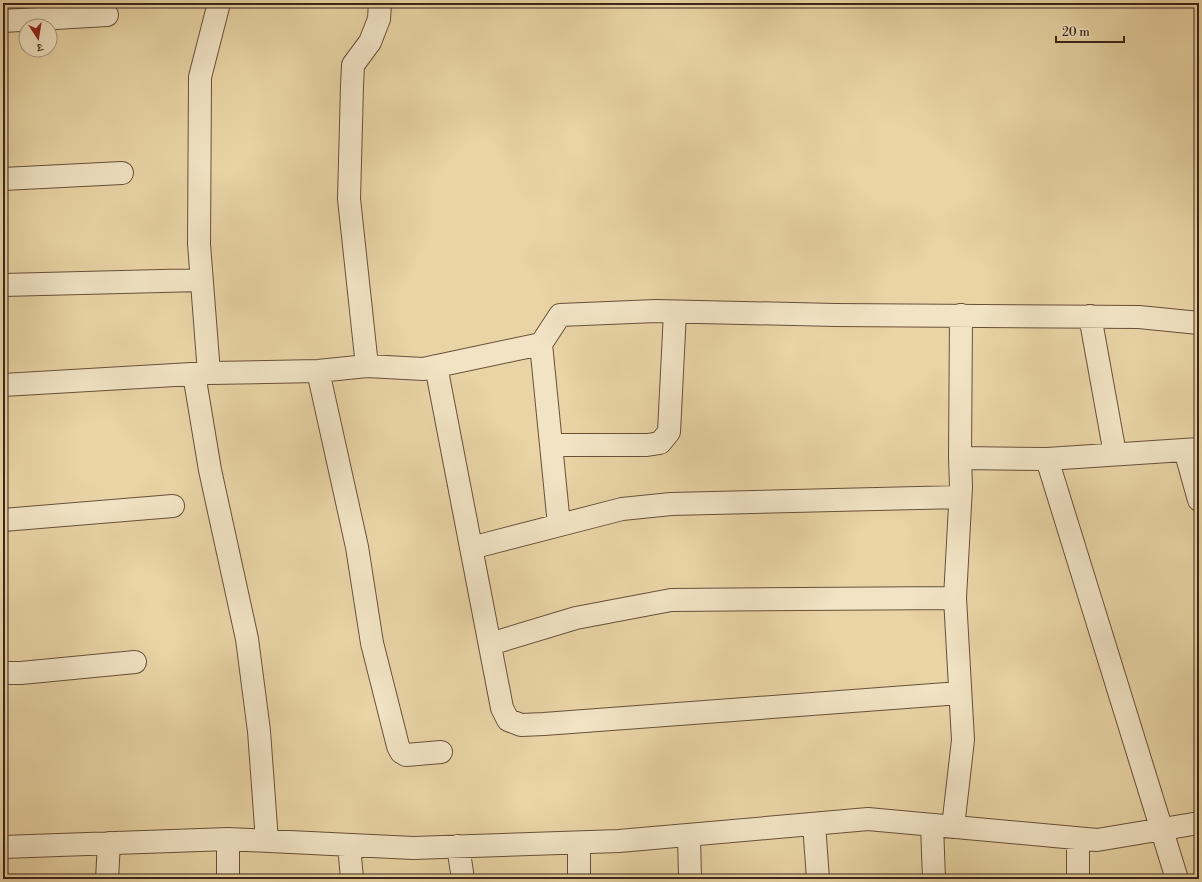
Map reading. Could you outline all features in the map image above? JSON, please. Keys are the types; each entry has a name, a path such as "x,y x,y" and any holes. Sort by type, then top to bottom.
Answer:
{"street":[{"path":"220,3 200,77 199,244 202,373 210,470 246,639 259,732 267,841"},
{"path":"367,366 349,199 352,86 353,65 370,42 379,19 380,3"},
{"path":"3,21 107,15"},
{"path":"3,180 122,173"},
{"path":"3,285 201,280"},
{"path":"551,445 647,445 660,443 669,432 675,312"},
{"path":"558,525 541,344 560,315 675,312 835,315 1090,316 1139,317 1199,323"},
{"path":"934,879 942,826 963,740 955,598 960,497 961,315"},
{"path":"1090,316 1115,454"},
{"path":"3,385 202,373 318,371 367,366 423,369 541,344"},
{"path":"436,366 502,708 508,720 521,724 544,724 960,693"},
{"path":"318,371 357,547 372,643 398,746 401,752 406,755 441,752"},
{"path":"960,458 1047,458 1192,450 1199,500"},
{"path":"1047,458 1177,879"},
{"path":"471,548 622,509 671,504 960,497"},
{"path":"3,520 173,506"},
{"path":"490,644 576,618 671,600 955,598"},
{"path":"3,673 21,673 135,662"},
{"path":"3,848 228,839 413,848 579,843 868,819 1097,840 1199,823"},
{"path":"814,824 818,879"},
{"path":"689,835 690,879"},
{"path":"228,839 228,879"},
{"path":"1078,839 1078,879"},
{"path":"107,879 109,843"},
{"path":"579,843 579,879"},
{"path":"349,845 352,879"},
{"path":"458,846 462,879"}]}
